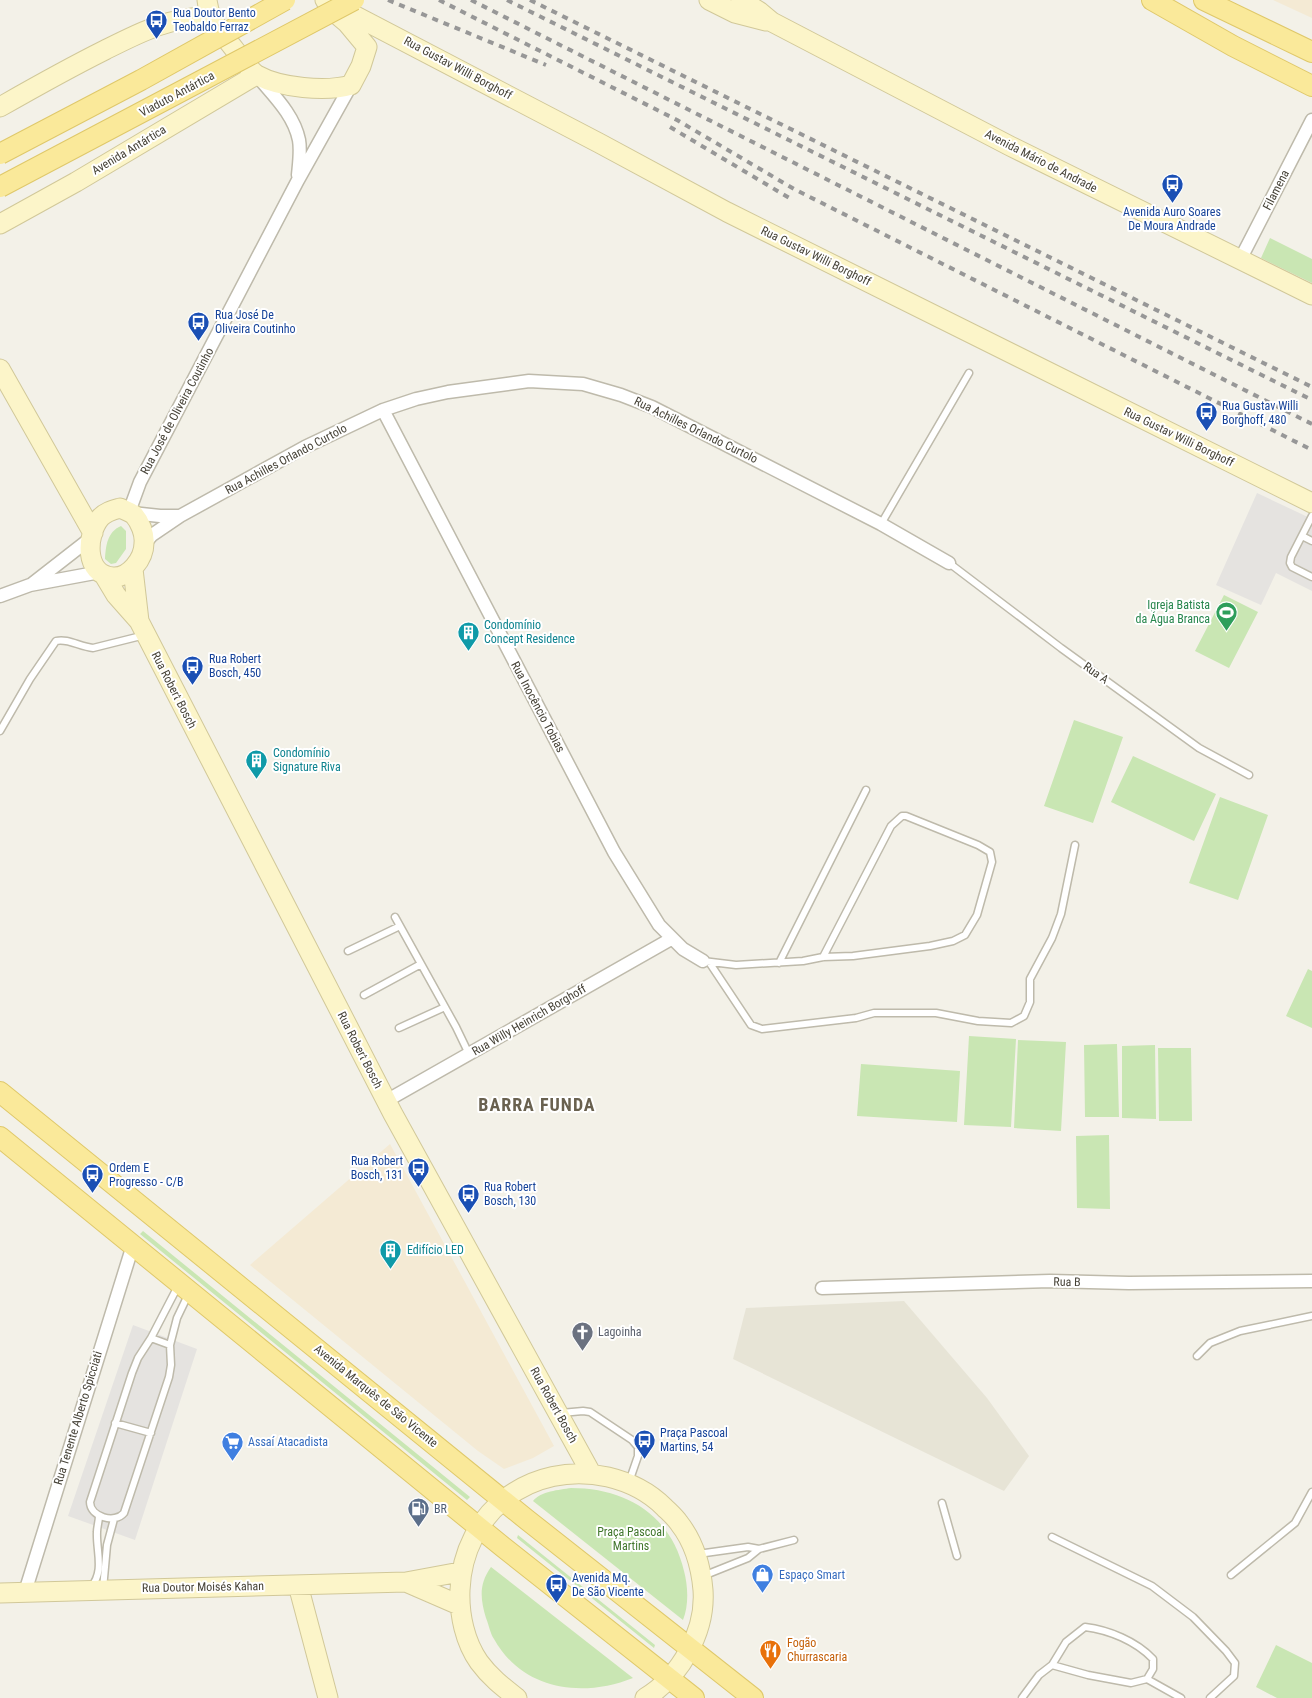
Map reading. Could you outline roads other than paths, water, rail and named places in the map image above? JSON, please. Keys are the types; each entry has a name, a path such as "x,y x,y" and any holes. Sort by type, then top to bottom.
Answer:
{"main road":[{"path":"0,154 141,80 285,0"},
{"name":"Viaduto Antártica","path":"0,187 354,0"},
{"path":"1152,0 1233,46 1312,86"},
{"path":"1204,0 1312,52"},
{"name":"Avenida Marquês de São Vicente","path":"0,1092 504,1500 753,1698"},
{"path":"0,1138 479,1527 694,1698"}],"street":[{"name":"Rua Gustav Willi Borghoff","path":"324,0 415,46 726,212 1312,503"},
{"path":"324,0 367,47"},
{"name":"Avenida Mário de Andrade","path":"709,0 735,13 772,22"},
{"name":"Avenida Mário de Andrade","path":"741,0 772,22 1010,146 1312,295"},
{"path":"0,107 88,58 150,28 192,17 208,8 256,74 276,82 298,87 334,88 351,85 361,66 367,47"},
{"path":"367,47 378,45 415,46"},
{"name":"Rua José de Oliveira Coutinho","path":"256,74 288,114 295,126 299,141 298,180"},
{"name":"Avenida Antártica","path":"0,224 76,182 256,74"},
{"name":"Rua José de Oliveira Coutinho","path":"127,511 140,482 298,180 351,85"},
{"name":"Filamena","path":"1240,260 1312,120"},
{"path":"0,369 94,530 90,548 91,559 102,574"},
{"name":"Rua Achilles Orlando Curtolo","path":"144,544 152,535 180,516 305,447 382,410 416,399 440,394 529,381 583,384 621,395 652,407 881,524 949,563"},
{"name":"Rua Inocêncio Tobias","path":"382,410 614,852 659,925 683,949 706,962"},
{"path":"30,586 94,530 105,514 127,511 160,516 180,516"},
{"path":"0,596 30,586 102,574 114,577 133,569 141,555 144,544 142,531 127,511"},
{"name":"Rua Robert Bosch","path":"133,569 142,628"},
{"name":"Rua Robert Bosch","path":"102,574 142,628 386,1101 591,1473"},
{"name":"Rua Willy Heinrich Borghoff","path":"386,1101 671,939"},
{"name":"Rua Tenente Alberto Spicciati","path":"24,1592 133,1245"},
{"name":"Rua B","path":"822,1288 1050,1281 1129,1283 1312,1281"},
{"path":"517,1698 498,1684 478,1661 465,1634 459,1605 460,1572 470,1542 479,1527 504,1500 524,1487 545,1478 568,1473 591,1473 629,1483 655,1498 680,1524 696,1554 702,1576 702,1612 698,1630 690,1648 670,1678 645,1698"},
{"name":"Rua Doutor Moisés Kahan","path":"0,1593 406,1582 460,1572"},
{"name":"Rua Doutor Moisés Kahan","path":"406,1582 459,1605"},
{"path":"298,1585 328,1698"}],"lane":[{"path":"881,524 969,373"},
{"path":"1312,516 1290,563 1312,577"},
{"path":"1302,536 1312,541"},
{"name":"Rua A","path":"949,563 1061,648 1199,748 1249,775"},
{"path":"0,731 30,679 56,641 62,639 85,648 92,648 142,628"},
{"path":"779,963 866,790"},
{"path":"706,962 736,965 803,961 823,957 853,956 930,946 954,941 965,935 976,915 992,862 990,852 978,845 902,816 891,826 823,957"},
{"path":"706,962 750,1025 762,1029 856,1018 874,1013 936,1013 978,1021 1011,1023 1024,1016 1030,1002 1030,979 1052,938 1061,914 1075,845"},
{"path":"395,917 469,1054"},
{"path":"348,951 400,926"},
{"path":"364,995 421,964"},
{"path":"399,1028 445,1007"},
{"path":"184,1288 170,1345 169,1377 124,1513 114,1519 100,1516 90,1507 90,1502 138,1358 184,1288"},
{"path":"1197,1356 1210,1343 1240,1331 1312,1316"},
{"path":"151,1338 170,1345"},
{"path":"558,1413 590,1412 632,1440 638,1447 638,1456 629,1483"},
{"path":"115,1423 151,1433"},
{"path":"1231,1575 1295,1523 1312,1492"},
{"path":"942,1503 957,1556"},
{"path":"96,1590 99,1568 97,1533 100,1516"},
{"path":"96,1590 114,1519"},
{"path":"1052,1537 1152,1586 1193,1618 1226,1651 1235,1664 1234,1676 1210,1698"},
{"path":"696,1554 748,1548 759,1549 794,1540"},
{"path":"702,1576 748,1558 759,1549"},
{"path":"1022,1698 1039,1675 1052,1664 1066,1642 1085,1627 1103,1629 1144,1650 1152,1659 1153,1668 1147,1679"},
{"path":"1052,1664 1088,1675 1131,1683 1147,1679 1181,1698"}],"railway":[{"path":"388,0 546,65"},
{"path":"439,0 677,120 794,189 1312,450"},
{"path":"471,0 1312,424"},
{"path":"507,0 1312,400"},
{"path":"530,0 1312,387"},
{"path":"670,127 791,199"}],"place":[{"name":"Rua Doutor Bento Teobaldo Ferraz","path":"157,39"},
{"name":"Avenida Auro Soares De Moura Andrade","path":"1172,204"},
{"name":"Rua José De Oliveira Coutinho","path":"199,341"},
{"name":"Rua Gustav Willi Borghoff, 480","path":"1206,432"},
{"name":"Igreja Batista da Água Branca","path":"1226,631"},
{"name":"Condomínio Concept Residence","path":"468,651"},
{"name":"Rua Robert Bosch, 450","path":"193,685"},
{"name":"Condomínio Signature Riva","path":"257,779"},
{"name":"Rua Robert Bosch, 131","path":"419,1187"},
{"name":"Ordem E Progresso - C/B","path":"93,1194"},
{"name":"Rua Robert Bosch, 130","path":"468,1213"},
{"name":"Edifício LED","path":"391,1269"},
{"name":"Lagoinha","path":"582,1351"},
{"name":"Praça Pascoal Martins, 54","path":"644,1459"},
{"name":"Assaí Atacadista","path":"232,1461"},
{"name":"BR","path":"418,1528"},
{"name":"Espaço Smart","path":"763,1594"},
{"name":"Avenida Mq. De São Vicente","path":"556,1604"},
{"name":"Fogão Churrascaria","path":"771,1669"}],"district":[{"name":"BARRA FUNDA","path":"537,1105"}],"park label":[{"name":"Praça Pascoal Martins","path":"631,1539"}]}
